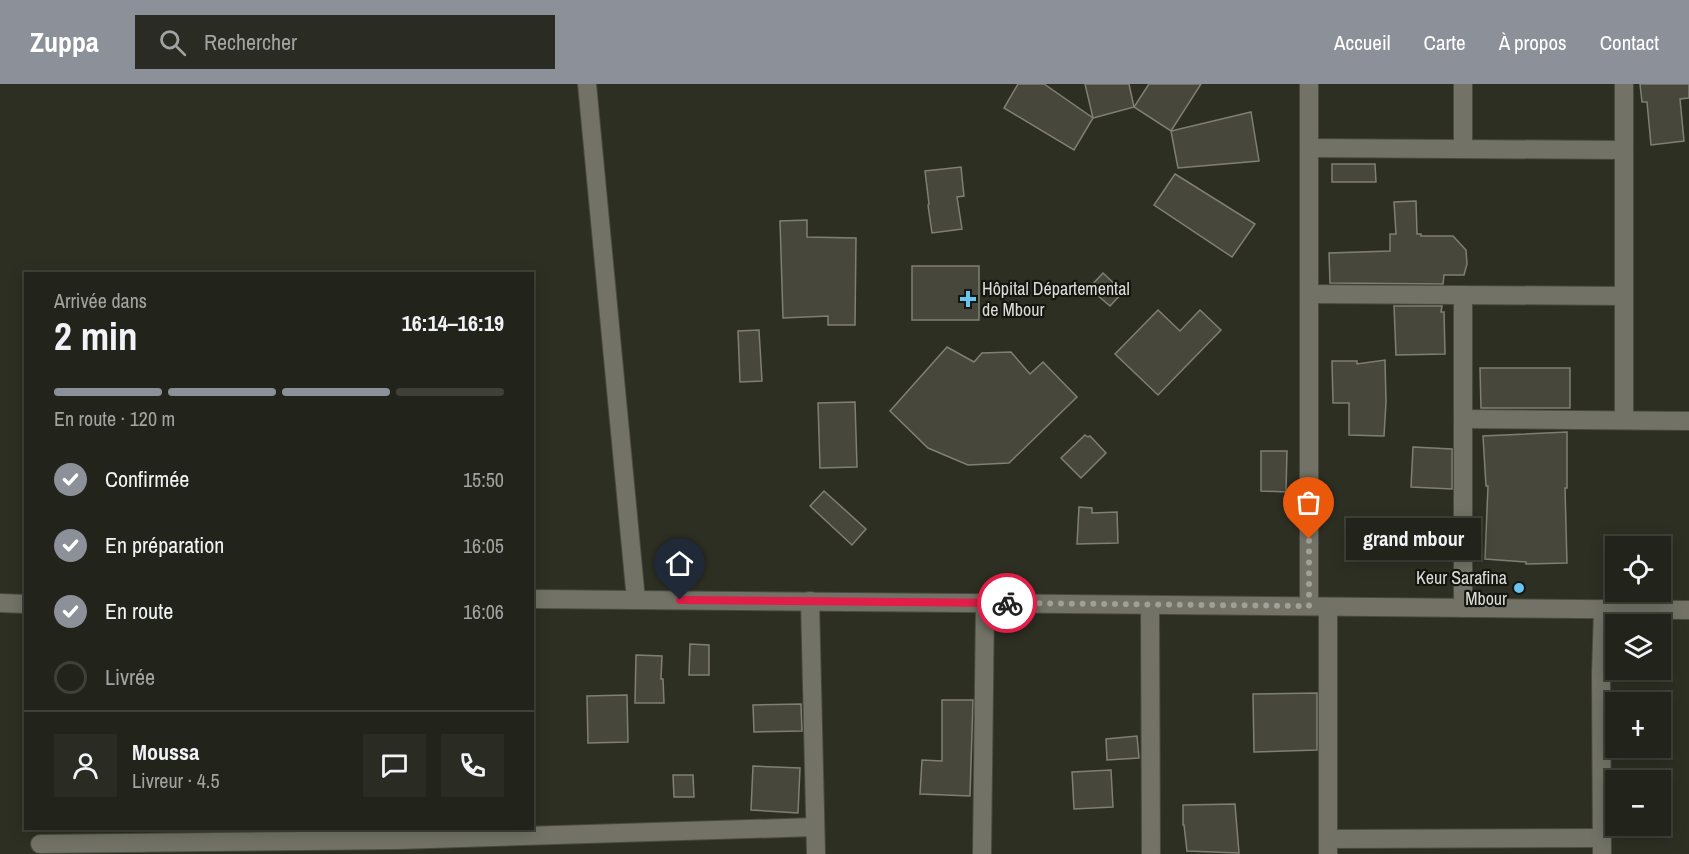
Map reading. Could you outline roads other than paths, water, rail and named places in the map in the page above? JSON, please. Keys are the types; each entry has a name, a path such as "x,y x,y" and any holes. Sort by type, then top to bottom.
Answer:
{"street":[{"path":"587,84 636,600"},
{"path":"1309,84 1309,606"},
{"path":"1463,84 1464,149"},
{"path":"1624,84 1624,420"},
{"path":"1309,148 1624,150"},
{"path":"1309,294 1624,296"},
{"path":"1463,295 1463,608"},
{"path":"1463,419 1689,421"},
{"path":"534,599 1689,610"},
{"path":"810,602 816,854"},
{"path":"0,603 24,604"},
{"path":"982,854 984,603"},
{"path":"1150,605 1151,854"},
{"path":"1328,607 1328,846 1602,846 1603,609"},
{"path":"40,842 398,841 815,827"}],"place":[{"name":"Hôpital Départemental de Mbour","path":"968,299"},
{"name":"grand mbour","path":"1309,539"},
{"name":"Keur Sarafina Mbour","path":"1519,588"}]}
